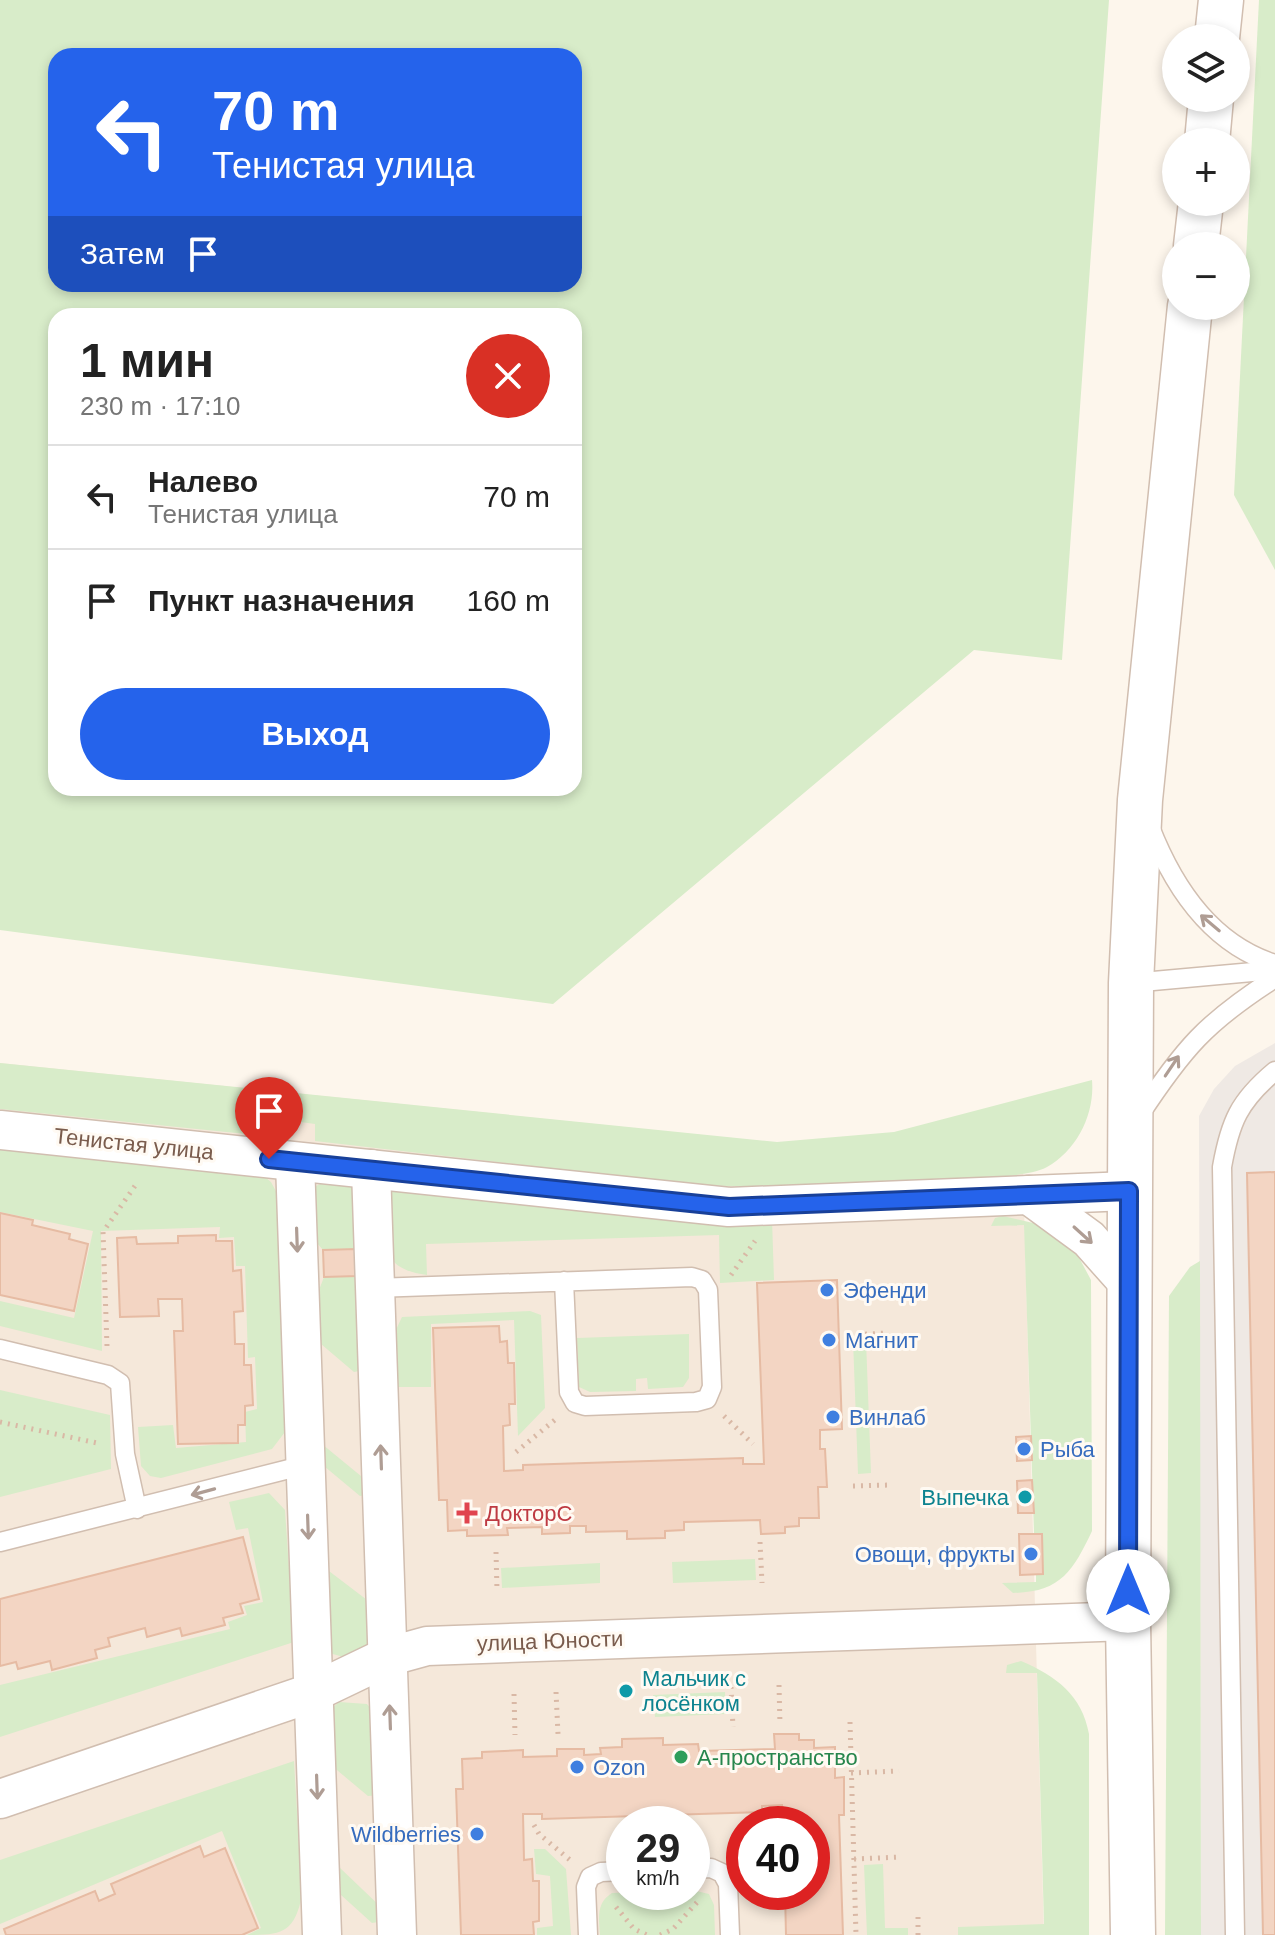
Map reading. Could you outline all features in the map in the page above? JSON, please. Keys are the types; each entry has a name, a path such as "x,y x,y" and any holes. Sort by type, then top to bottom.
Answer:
{"street":[{"path":"1218,24 1221,0"},
{"path":"1133,1935 1128,1621 1131,983 1140,800 1189,320"},
{"name":"Тенистая улица","path":"0,1130 729,1207 1129,1191"},
{"path":"295,1162 322,1935"},
{"path":"371,1169 397,1935"},
{"path":"1029,1195 1089,1239 1129,1284"},
{"name":"улица Юности","path":"0,1799 314,1692 387,1657 427,1646 1128,1621"}],"lane":[{"path":"1140,800 1171,876 1196,911 1240,947 1275,967"},
{"path":"1131,983 1275,967"},
{"path":"1129,1132 1178,1057 1197,1035 1275,978"},
{"path":"1235,1935 1222,1167 1228,1130 1242,1102 1275,1071"},
{"path":"375,1288 564,1281 692,1277 702,1280 708,1292 712,1387 707,1399 585,1406 575,1403 569,1392 564,1281"},
{"path":"0,1349 108,1375 120,1383 124,1395 125,1454 137,1509"},
{"path":"0,1542 305,1465"},
{"path":"710,1868 722,1873 728,1884 730,1935"},
{"path":"588,1935 586,1887 590,1877 606,1872"}],"path":[{"path":"108,1375 103,1232 166,1148"},
{"path":"708,1292 723,1286 783,1205"},
{"path":"849,1335 887,1333"},
{"path":"707,1399 753,1444"},
{"path":"516,1452 575,1403"},
{"path":"0,1422 111,1446"},
{"path":"853,1486 891,1485"},
{"path":"760,1542 762,1583"},
{"path":"496,1552 497,1590"},
{"path":"779,1685 780,1725"},
{"path":"731,1687 733,1727"},
{"path":"556,1692 558,1734"},
{"path":"514,1694 515,1735"},
{"path":"850,1722 856,1935"},
{"path":"851,1773 899,1771"},
{"path":"854,1859 901,1857"},
{"path":"618,1910 634,1929 647,1935"},
{"path":"660,1935 673,1929 690,1910"},
{"path":"918,1911 918,1935"}],"shaded area":[{"path":"1275,1043 1275,1935 1201,1935 1199,1116 1214,1089 1235,1066"},
{"path":"0,1063 1023,1168 1044,1935 0,1935"}],"green space":[{"path":"0,0 1109,0 1062,660 974,650 553,1004 0,930"},
{"path":"1259,0 1275,0 1275,570 1234,495 1243,320 1250,320 1250,232 1247,232"},
{"path":"0,1063 777,1142 894,1132 1092,1080 1092,1093 1087,1118 1075,1141 1058,1160 1038,1171 1009,1176 760,1187 697,1185 315,1141 315,1124 279,1119 275,1137 0,1109"},
{"path":"0,1148 259,1172 271,1182 278,1195 285,1432 272,1449 161,1478 150,1476 141,1466 138,1427 173,1425 176,1448 246,1442 245,1412 257,1409 255,1357 248,1358 245,1266 236,1266 234,1237 219,1238 220,1227 101,1231 102,1351 0,1326 0,1301 74,1318 93,1231 0,1212"},
{"path":"320,1184 355,1187 364,1370 354,1372 314,1338 314,1303 324,1277 357,1276 356,1249 323,1250 311,1236 312,1188"},
{"path":"392,1186 772,1219 774,1280 720,1283 719,1235 426,1244 427,1275 415,1273 398,1265 388,1253 385,1203"},
{"path":"1003,1216 1050,1227 1069,1239 1091,1280 1092,1531 1063,1577 1043,1589 1013,1593 1002,1583 1036,1582 1036,1574 1020,1575 1019,1534 1034,1533 1024,1225 991,1226 995,1218"},
{"path":"1200,1261 1201,1935 1165,1935 1169,1296 1190,1267"},
{"path":"530,1311 541,1315 545,1408 518,1436 514,1320 431,1324 431,1387 395,1387 393,1336 402,1317"},
{"path":"689,1334 689,1378 683,1387 648,1389 647,1378 636,1379 636,1391 590,1392 579,1387 577,1338"},
{"path":"853,1340 866,1340 871,1473 858,1474"},
{"path":"0,1390 110,1415 111,1469 0,1497"},
{"path":"317,1440 367,1481 368,1495 360,1496 318,1461"},
{"path":"269,1493 285,1510 294,1642 0,1737 0,1685 230,1629 228,1622 247,1615 244,1606 263,1602 248,1528 236,1530 229,1502"},
{"path":"755,1559 756,1580 673,1583 672,1562"},
{"path":"600,1563 600,1583 502,1588 501,1568"},
{"path":"321,1565 371,1603 369,1641 351,1659 329,1653"},
{"path":"1021,1661 1066,1688 1086,1720 1089,1734 1089,1935 958,1935 958,1927 1044,1924 1037,1673 1006,1673 1007,1665"},
{"path":"725,1692 726,1714 655,1717 653,1695"},
{"path":"339,1702 367,1704 374,1713 380,1795 368,1796 325,1760 330,1710"},
{"path":"294,1761 302,1896 295,1918 285,1929 269,1934 247,1935 261,1928 222,1831 0,1924 0,1860"},
{"path":"534,1849 545,1849 566,1869 571,1935 537,1935 537,1928 553,1926 550,1876 536,1874"},
{"path":"883,1864 885,1928 908,1928 908,1935 867,1935 864,1865"},
{"path":"339,1867 384,1910 385,1921 372,1923 330,1885 329,1872"},
{"path":"710,1896 714,1905 715,1935 600,1935 599,1916 606,1898 606,1910 710,1910"}],"building":[{"path":"1275,1172 1275,1935 1263,1935 1247,1173"},
{"path":"0,1213 33,1220 32,1225 70,1234 69,1239 88,1244 74,1311 0,1295"},
{"path":"216,1235 216,1241 232,1241 233,1271 241,1270 243,1311 234,1312 235,1344 244,1344 244,1365 251,1365 253,1405 245,1406 245,1425 238,1425 238,1443 178,1444 174,1331 183,1331 182,1299 158,1299 159,1316 120,1317 117,1238 136,1237 137,1244 178,1243 178,1236"},
{"path":"356,1249 357,1276 324,1277 323,1250"},
{"path":"837,1280 842,1429 820,1430 820,1449 825,1449 827,1487 818,1487 819,1518 799,1518 799,1526 785,1527 785,1533 761,1534 760,1520 684,1522 684,1530 665,1531 665,1538 627,1539 627,1531 586,1532 586,1526 570,1526 570,1533 542,1534 542,1527 507,1528 508,1535 467,1536 467,1530 448,1531 447,1500 439,1500 433,1328 499,1326 500,1342 507,1341 508,1363 514,1363 515,1404 509,1404 510,1425 503,1426 504,1471 523,1470 523,1465 743,1458 743,1464 764,1464 757,1283"},
{"name":"Рыба","path":"1031,1436 1032,1460 1017,1461 1016,1437"},
{"name":"Выпечка","path":"1032,1480 1034,1513 1018,1513 1017,1481"},
{"name":"Овощи, фрукты","path":"1019,1534 1042,1534 1043,1574 1020,1575"},
{"path":"243,1537 259,1599 240,1604 243,1613 223,1618 225,1625 182,1636 180,1628 147,1637 145,1628 108,1638 110,1646 95,1650 97,1658 52,1670 50,1661 18,1669 16,1662 0,1666 0,1599"},
{"path":"774,1734 799,1734 799,1740 814,1740 814,1748 835,1747 835,1778 844,1777 844,1815 839,1815 843,1935 786,1935 785,1910 830,1910 830,1806 782,1805 726,1806 726,1813 710,1814 710,1806 606,1806 606,1817 542,1819 542,1814 523,1814 524,1860 532,1859 533,1881 539,1881 539,1921 533,1922 534,1935 461,1935 456,1789 463,1789 462,1759 482,1758 482,1752 523,1750 523,1757 557,1756 557,1749 584,1749 584,1755 601,1754 600,1748 622,1747 622,1739 663,1738 663,1745 698,1744 699,1751 775,1749"},
{"path":"200,1846 204,1857 225,1848 258,1928 242,1935 6,1935 4,1929 95,1891 99,1901 115,1894 111,1884"}],"place":[{"name":"Эфенди","path":"827,1290"},
{"name":"Магнит","path":"829,1340"},
{"name":"Винлаб","path":"833,1417"},
{"name":"Рыба","path":"1024,1449"},
{"name":"Выпечка","path":"1025,1497"},
{"name":"ДокторС","path":"467,1513"},
{"name":"Овощи, фрукты","path":"1031,1554"},
{"name":"Мальчик с лосёнком","path":"626,1691"},
{"name":"А-пространство","path":"681,1757"},
{"name":"Ozon","path":"577,1767"},
{"name":"Wildberries","path":"477,1834"}],"route":[{"path":"269,1159 729,1207 1129,1191 1128,1591"}]}
